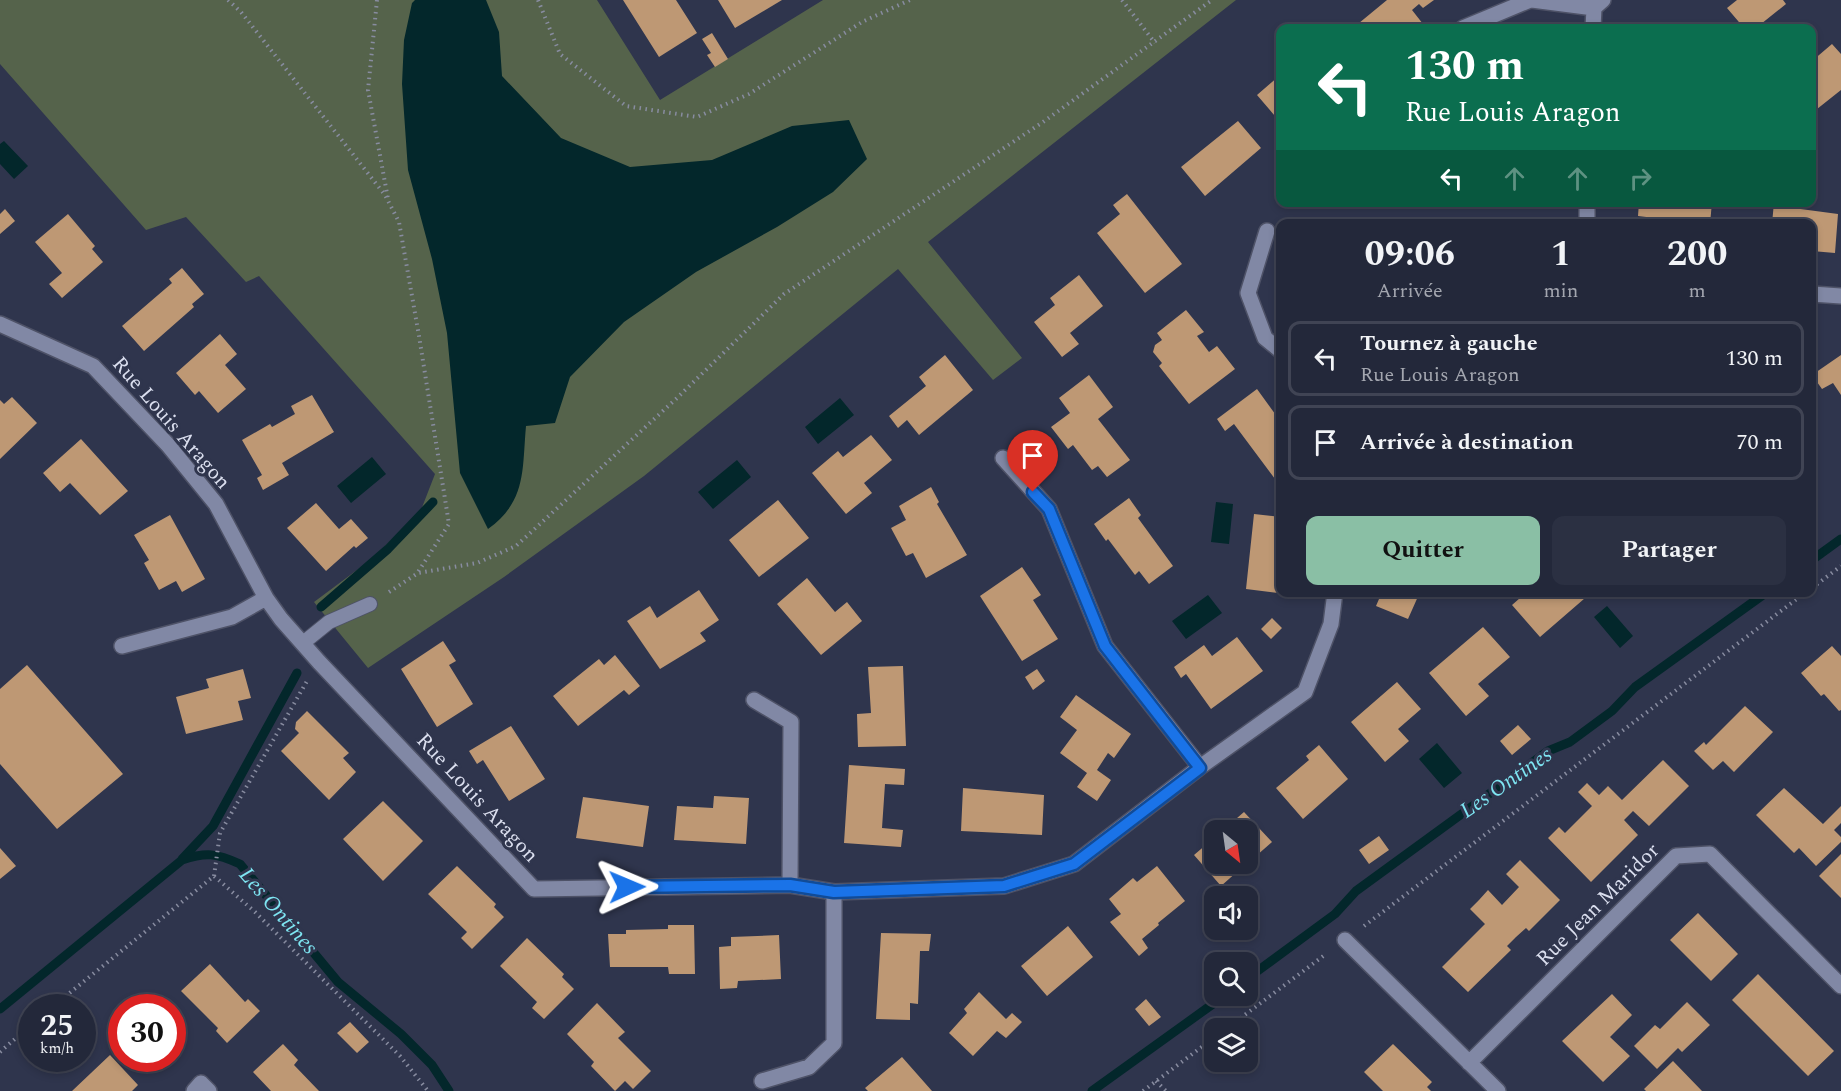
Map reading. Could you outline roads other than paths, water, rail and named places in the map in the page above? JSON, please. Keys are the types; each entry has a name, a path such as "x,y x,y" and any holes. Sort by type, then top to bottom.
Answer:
{"street":[{"path":"1473,24 1531,0 1598,4 1594,24"},
{"path":"1267,231 1248,293 1265,338 1276,347"},
{"path":"1816,294 1841,296"},
{"name":"Rue Louis Aragon","path":"0,324 93,366 168,445 216,504 266,598 303,643 534,889 790,885 834,892 1004,886 1074,864 1305,692 1331,624 1334,597"},
{"path":"1003,459 1049,509 1105,646 1200,768"},
{"path":"122,646 232,617 266,598"},
{"path":"754,700 791,722 790,885"},
{"name":"Rue Jean Maridor","path":"1469,1063 1676,856 1710,854 1841,986"},
{"path":"762,1081 809,1067 834,1043 834,892"},
{"path":"1345,940 1498,1091"},
{"path":"194,1091 201,1083 209,1091"}],"lane":[{"path":"303,643 330,622 370,604"}],"waterway":[{"path":"321,607 388,549 433,502"},
{"name":"Les Ontines","path":"1816,557 1841,539"},
{"name":"Les Ontines","path":"1258,971 1335,914 1356,891 1548,751 1570,742 1612,711 1635,687 1760,597"},
{"path":"182,859 213,826 297,673"},
{"name":"Les Ontines","path":"0,1009 182,860 205,855 217,856 240,864 338,982 401,1034 432,1065 449,1091"},
{"name":"Les Ontines","path":"1092,1091 1210,1006"}]}
